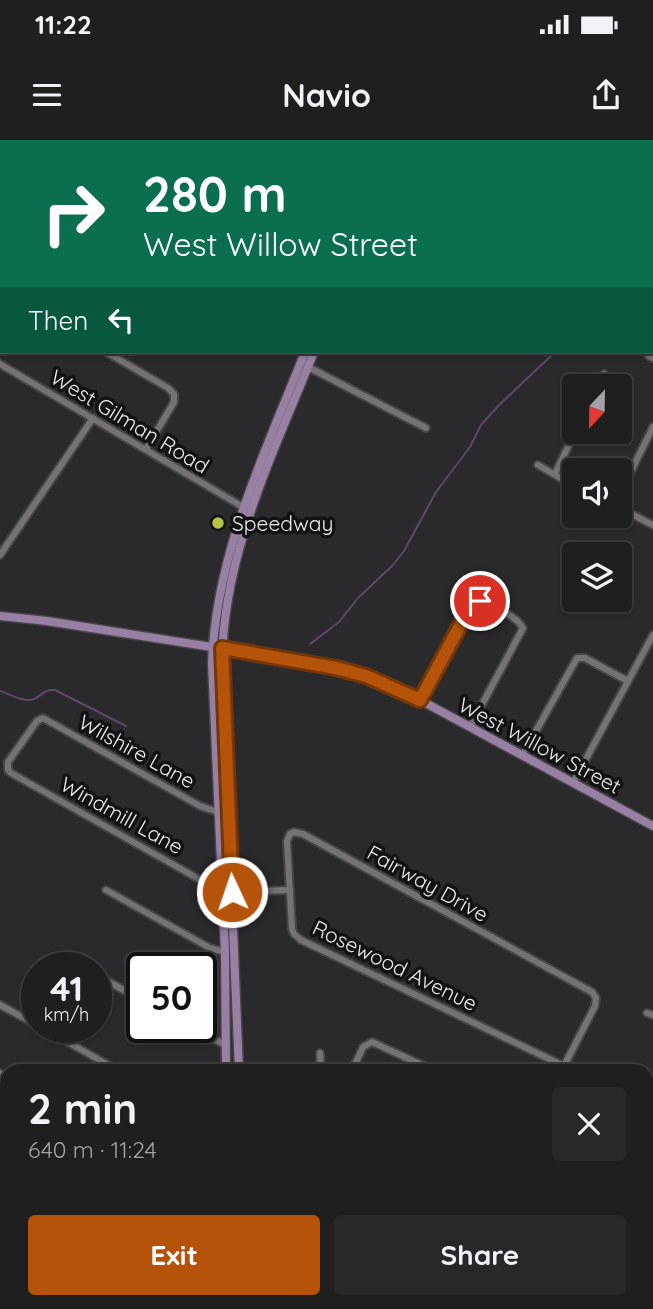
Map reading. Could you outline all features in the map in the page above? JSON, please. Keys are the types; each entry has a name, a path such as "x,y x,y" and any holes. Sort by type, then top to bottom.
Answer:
{"main road":[{"path":"226,1064 225,952 212,647 223,574 243,507 304,354"},
{"path":"239,1064 222,648 241,540 313,354"},
{"name":"West Willow Street","path":"0,616 222,648 336,668 366,676 420,700 653,826"},
{"path":"218,812 228,815"},
{"path":"226,1045 238,1049"}],"street":[{"path":"109,354 174,394 174,402 146,449"},
{"name":"West Gilman Road","path":"0,364 243,507"},
{"path":"308,367 426,428"},
{"path":"0,555 93,418"},
{"path":"632,469 653,427"},
{"path":"555,474 569,444"},
{"path":"538,464 562,478"},
{"path":"632,514 653,525"},
{"path":"420,700 474,603 480,601 493,607 519,622 522,631 470,727"},
{"path":"573,783 653,635"},
{"path":"522,756 577,658 585,657 628,681"},
{"name":"Wilshire Lane","path":"7,768 9,759 40,719 44,718 200,806 218,812"},
{"name":"Windmill Lane","path":"7,768 11,773 222,889"},
{"name":"Fairway Drive","path":"290,890 287,841 294,832 303,834 592,992 596,998 595,1006 565,1064"},
{"path":"106,890 210,948 225,952"},
{"path":"232,892 290,890"},
{"name":"Rosewood Avenue","path":"290,890 292,929 301,940 555,1064"},
{"path":"0,1005 21,1016"},
{"path":"217,1041 226,1045"},
{"path":"355,1064 363,1047 372,1042 420,1064"},
{"path":"69,1043 107,1064"},
{"path":"320,1053 321,1064"}],"waterway":[{"path":"310,644 339,622 358,598 392,566 404,551 436,492 470,447 481,425 553,354"},
{"path":"0,691 30,700 46,691 55,690 126,726"}],"place":[{"name":"Speedway","path":"218,523"}],"route":[{"path":"232,892 222,648 336,668 366,676 420,700 469,609 480,601"}]}
